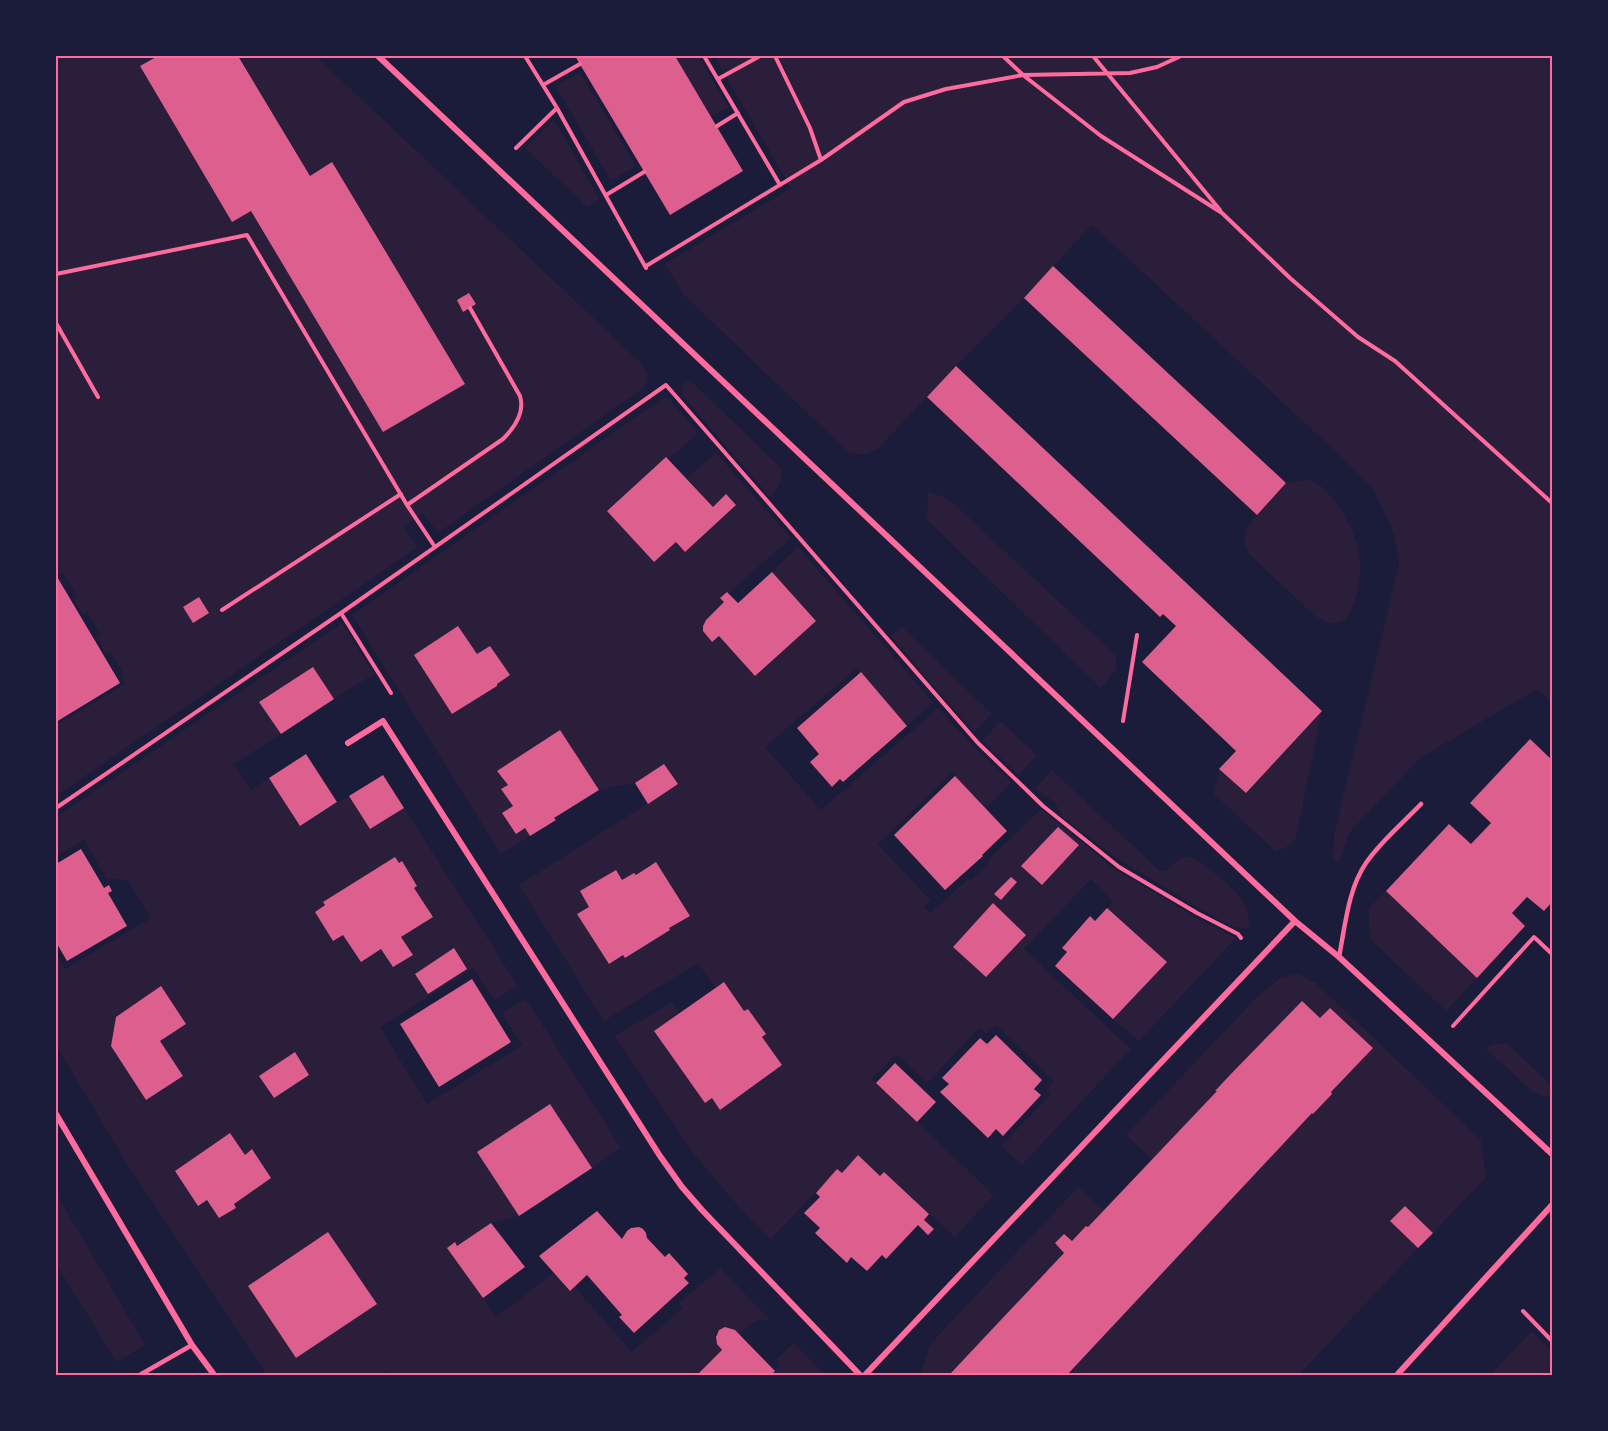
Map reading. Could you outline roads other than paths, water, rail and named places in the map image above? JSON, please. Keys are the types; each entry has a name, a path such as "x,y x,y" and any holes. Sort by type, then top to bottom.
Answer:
{"street":[{"path":"378,56 1295,921 1339,957 1552,1154"},
{"path":"348,743 382,721 682,1187 862,1376 1295,921"},
{"path":"56,1114 192,1345 215,1376"},
{"path":"1396,1376 1552,1204"}],"lane":[{"path":"1339,957 1351,898 1360,872 1373,853 1421,804"},
{"path":"138,1376 192,1345"}]}
